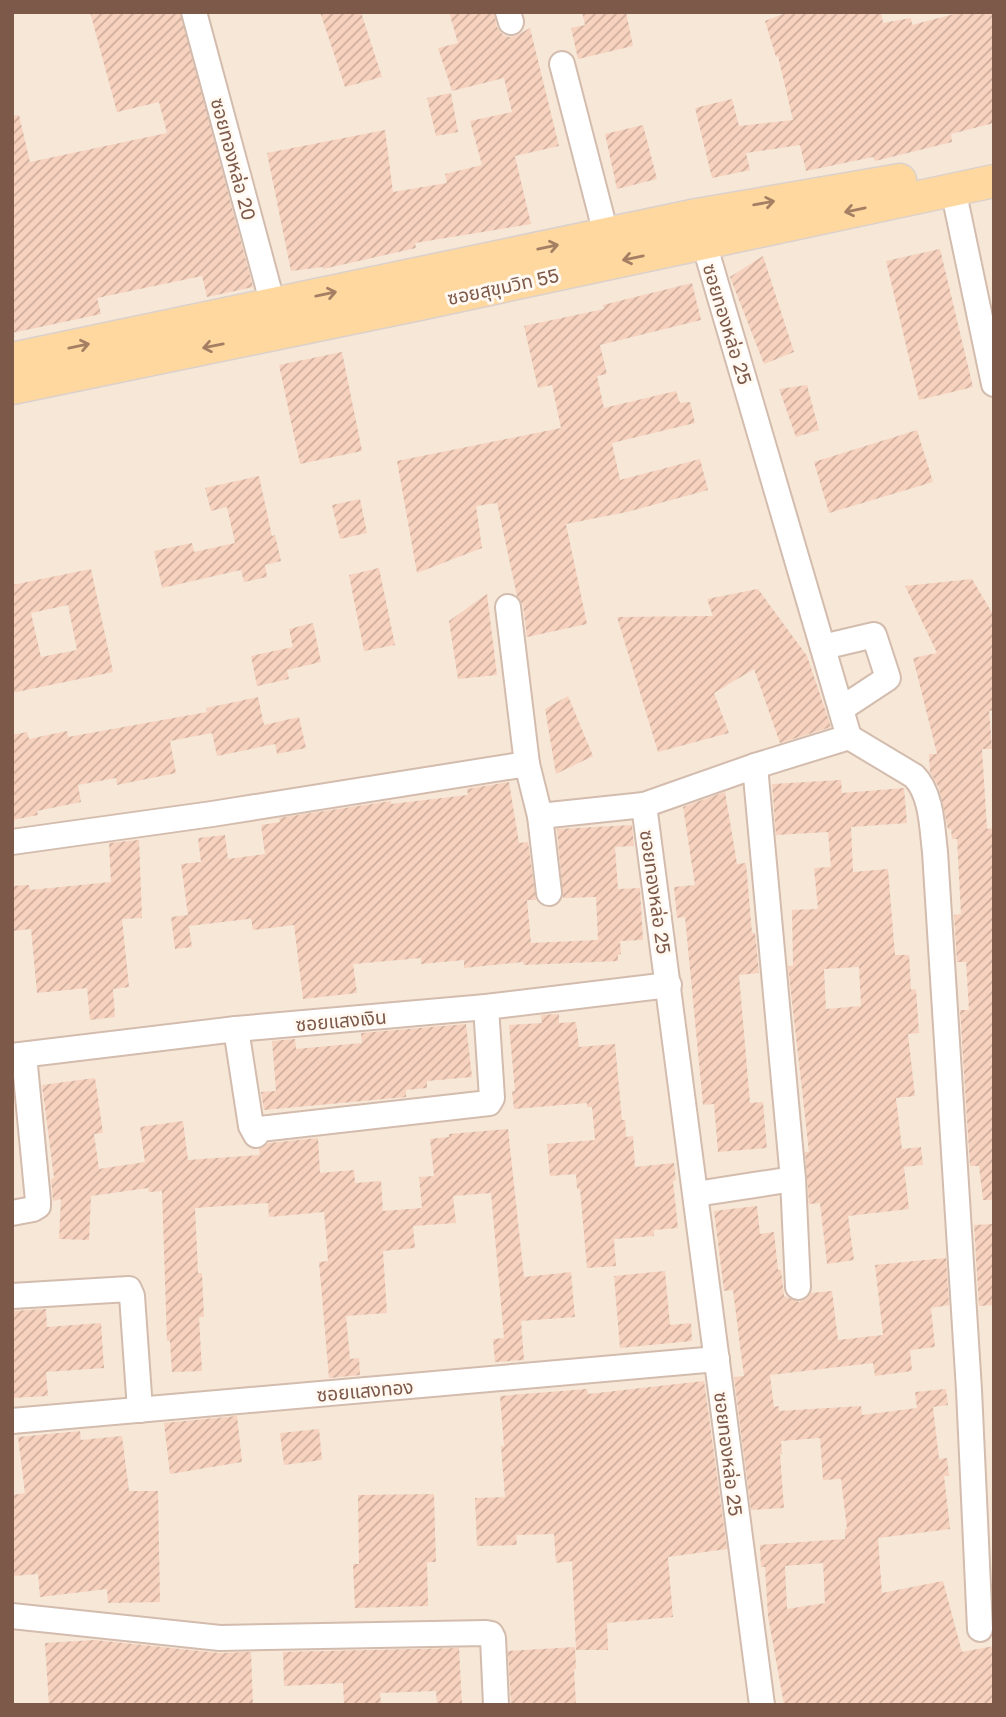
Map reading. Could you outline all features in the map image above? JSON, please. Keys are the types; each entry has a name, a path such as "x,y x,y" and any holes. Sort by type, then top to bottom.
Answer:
{"main road":[{"name":"ซอยสุขุมวิท 55","path":"12,388 430,287 700,229 952,180 994,162"},
{"name":"ซอยสุขุมวิท 55","path":"952,180 994,181"},
{"name":"ซอยสุขุมวิท 55","path":"12,359 273,305 430,287 606,234 700,229"}],"street":[{"name":"ซอยทองหล่อ 20","path":"194,12 273,305"},
{"path":"562,64 606,234"},
{"path":"952,180 994,384"},
{"name":"ซอยทองหล่อ 25","path":"700,229 849,737 755,765 644,805 762,1705"},
{"path":"508,607 527,764 540,816 549,893"},
{"path":"823,647 874,635 888,678 841,709"},
{"path":"849,737 914,776 920,783 930,815 935,852 969,1390 980,1629"},
{"path":"12,842 212,814 527,764"},
{"path":"755,765 793,1179 798,1287"},
{"path":"540,816 644,805"},
{"name":"ซอยแสงเงิน","path":"18,1055 236,1029 486,1007 669,985"},
{"path":"236,1029 251,1126 256,1135 260,1129 478,1106 491,1102 486,1007"},
{"path":"12,1213 38,1206 18,1055"},
{"path":"696,1194 793,1179"},
{"path":"12,1296 129,1289 132,1296 140,1410"},
{"name":"ซอยแสงทอง","path":"12,1421 717,1359"},
{"path":"12,1616 220,1638 486,1633 493,1638 496,1705"}],"shaded area":[{"path":"12,12 994,12 994,1705 12,1705"}],"building":[{"path":"90,12 180,12 253,287 207,297 202,276 97,298 101,314 12,333 12,116 19,115 30,162 167,133 159,102 117,112"},
{"path":"320,12 361,12 382,77 345,87"},
{"path":"449,12 494,12 497,27 508,37 516,36 530,28 559,146 515,156 531,224 415,243 416,248 323,269 291,271 267,153 385,130 393,192 447,183 445,174 482,165 470,121 512,112 504,78 452,91 438,48 458,43"},
{"path":"582,12 626,12 633,46 578,59 571,28 585,25"},
{"path":"788,12 881,12 883,23 911,18 912,25 962,12 994,12 994,123 951,134 952,142 875,161 873,157 806,171 800,145 746,153 750,170 712,178 695,108 732,99 739,126 793,120 778,56 776,57 765,21"},
{"path":"451,93 458,132 436,136 427,98"},
{"path":"643,125 657,179 617,189 605,134"},
{"path":"940,249 973,387 919,400 886,261"},
{"path":"763,256 794,352 764,364 730,277"},
{"path":"692,283 701,320 600,345 607,374 597,376 604,408 676,391 680,403 690,402 695,423 612,443 620,480 700,459 708,490 627,512 566,524 587,624 527,637 523,605 517,596 497,503 476,506 482,548 417,573 397,461 561,428 552,385 538,388 524,326 604,309 603,305"},
{"path":"342,352 362,451 300,464 279,365"},
{"path":"807,385 819,430 796,437 779,389"},
{"path":"917,430 933,482 829,513 814,462"},
{"path":"259,476 272,536 275,535 281,561 265,565 267,577 244,582 241,570 162,588 154,551 192,543 194,552 235,543 227,507 211,511 205,488"},
{"path":"360,499 367,533 340,539 332,505"},
{"path":"379,568 395,645 364,651 349,575"},
{"path":"91,569 113,672 12,693 12,585","holes":["68,605 77,650 41,657 31,613"]},
{"path":"972,579 994,616 994,710 989,711 992,749 982,749 987,829 994,828 994,1200 983,1200 979,1166 970,1166 960,1010 969,1010 966,962 957,962 954,915 961,914 957,839 952,839 939,788 930,772 929,754 937,754 913,658 937,653 905,586"},
{"path":"758,589 807,656 831,727 780,743 754,669 714,693 729,733 658,752 617,617 713,616 707,599"},
{"path":"487,594 497,675 458,679 449,621"},
{"path":"313,623 321,662 287,670 289,679 257,686 251,656 293,647 289,629"},
{"path":"568,696 593,756 556,774 545,709"},
{"path":"258,697 264,725 299,717 306,748 277,754 275,744 217,756 212,733 170,741 176,773 117,785 116,778 78,785 81,802 37,811 38,815 12,820 12,735 27,732 29,739 67,731 68,737 207,712 206,708"},
{"path":"841,780 842,793 904,788 907,823 851,827 853,872 888,869 895,955 909,955 911,990 916,989 919,1033 908,1034 915,1096 896,1098 902,1149 921,1147 923,1165 904,1167 909,1209 848,1216 854,1260 827,1264 820,1203 809,1204 805,1152 809,1152 788,966 793,966 792,910 818,909 814,868 831,867 828,832 776,835 772,784","holes":["859,967 861,1006 826,1009 824,969"]},
{"path":"509,782 519,843 528,842 536,900 527,900 531,943 598,940 596,897 563,898 557,829 632,825 634,846 615,847 618,889 640,888 643,940 620,941 621,954 618,955 618,961 524,965 523,962 464,968 464,960 421,964 421,958 353,964 357,993 303,999 294,925 253,930 251,919 248,919 189,926 192,947 175,949 171,917 188,915 181,864 201,862 198,838 225,835 228,859 265,854 261,825 280,822 279,818 391,801 391,804 468,795 467,789"},
{"path":"725,792 737,864 746,863 752,933 755,933 759,973 739,975 750,1103 763,1102 767,1148 718,1152 714,1104 703,1105 685,917 677,918 674,887 695,885 683,807"},
{"path":"139,840 142,918 122,919 129,987 113,989 115,1017 90,1020 87,988 37,993 31,929 12,931 12,886 29,885 30,890 111,882 109,843"},
{"path":"559,1014 559,1023 576,1022 579,1047 615,1044 622,1120 625,1120 626,1137 633,1136 635,1167 674,1163 676,1180 673,1181 678,1228 654,1230 654,1236 614,1239 616,1266 587,1268 580,1189 577,1189 576,1174 550,1176 547,1144 595,1140 592,1107 587,1107 587,1103 514,1109 509,1025 542,1023 541,1015"},
{"path":"466,1024 472,1077 427,1081 427,1088 406,1090 406,1097 264,1110 261,1092 276,1091 272,1041 295,1039 296,1049 362,1043 361,1033"},
{"path":"95,1078 103,1133 94,1134 99,1169 145,1162 140,1127 183,1121 188,1160 260,1155 259,1149 269,1143 318,1138 320,1173 354,1170 355,1183 381,1181 383,1211 422,1208 419,1177 434,1176 430,1139 449,1137 449,1134 508,1129 524,1277 571,1272 575,1317 521,1321 524,1360 495,1362 493,1339 504,1338 491,1193 453,1196 456,1223 413,1226 415,1248 383,1251 387,1313 346,1316 350,1359 359,1358 360,1375 329,1378 319,1262 328,1261 324,1212 269,1217 268,1203 195,1208 198,1273 202,1273 204,1317 199,1317 202,1371 172,1372 170,1341 167,1341 162,1191 149,1192 148,1188 91,1196 89,1240 59,1239 61,1199 53,1201 51,1179 54,1178 42,1085"},
{"path":"757,1206 760,1234 774,1232 784,1296 799,1302 807,1299 811,1293 832,1291 838,1340 883,1335 875,1265 946,1258 949,1305 931,1308 935,1347 910,1350 912,1371 875,1376 873,1363 770,1375 774,1407 779,1406 779,1411 861,1406 862,1415 917,1408 915,1392 946,1389 948,1405 933,1407 939,1459 947,1458 949,1476 944,1476 950,1529 878,1538 882,1593 943,1581 962,1652 994,1646 994,1705 784,1705 768,1616 765,1567 761,1567 760,1545 845,1539 847,1529 841,1479 823,1480 820,1438 781,1441 784,1508 751,1510 734,1377 744,1376 733,1290 724,1291 714,1211","holes":["823,1563 825,1603 787,1609 785,1566"]},
{"path":"994,1224 994,1305 979,1306 974,1225"},
{"path":"665,1271 670,1325 691,1323 692,1341 620,1348 614,1276"},
{"path":"46,1309 47,1327 101,1323 104,1368 46,1372 48,1396 12,1398 12,1311"},
{"path":"704,1381 727,1549 668,1557 673,1617 607,1623 608,1650 576,1650 572,1561 556,1563 554,1534 516,1535 517,1545 477,1546 475,1498 505,1497 500,1396 587,1389 588,1394"},
{"path":"237,1416 242,1462 170,1474 164,1423"},
{"path":"319,1429 322,1460 284,1465 280,1433"},
{"path":"80,1431 81,1440 122,1436 129,1491 158,1491 160,1602 108,1603 107,1589 40,1597 38,1574 12,1576 12,1495 25,1493 18,1437"},
{"path":"434,1494 436,1562 427,1562 428,1606 355,1608 353,1564 359,1564 358,1495"},
{"path":"95,1640 219,1653 251,1652 253,1705 49,1705 45,1643"},
{"path":"575,1647 576,1705 511,1705 508,1651"},
{"path":"459,1648 462,1705 437,1705 436,1691 380,1693 381,1705 344,1705 343,1683 284,1686 283,1652"}]}
